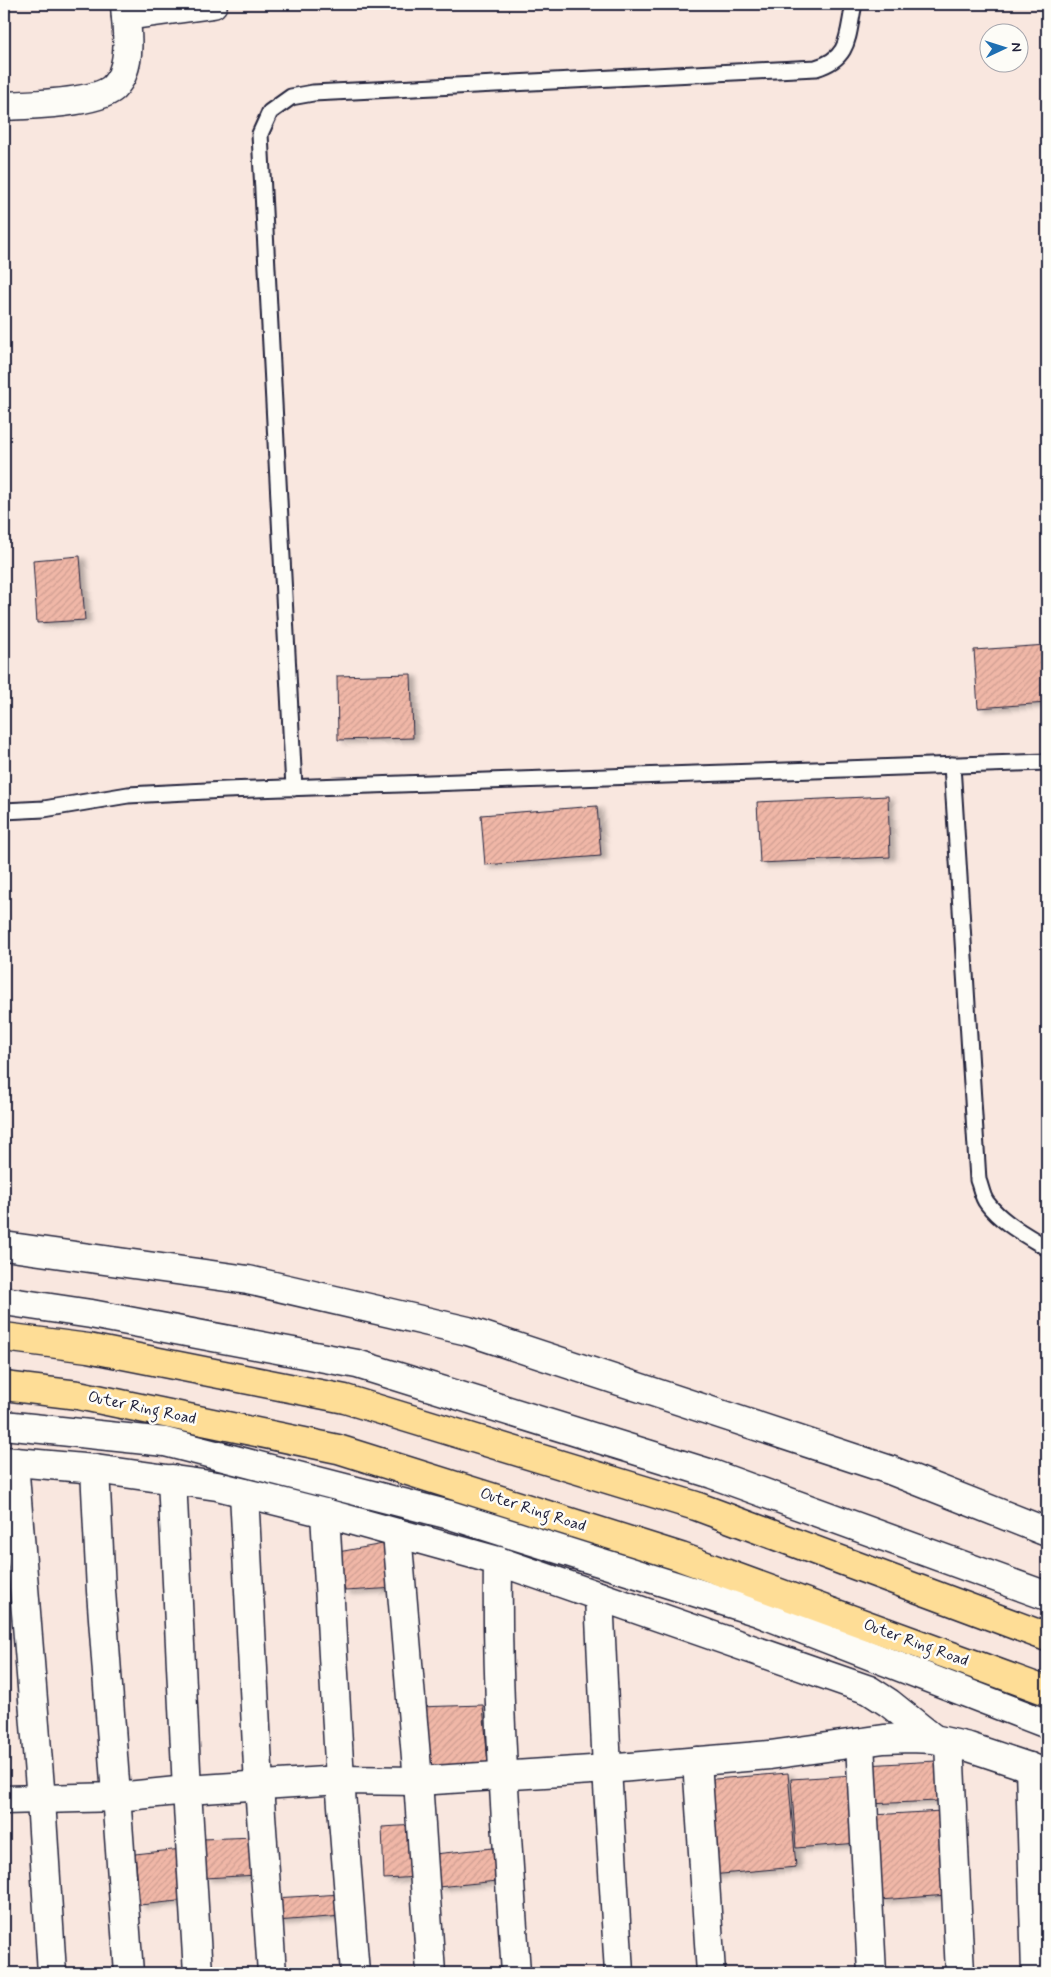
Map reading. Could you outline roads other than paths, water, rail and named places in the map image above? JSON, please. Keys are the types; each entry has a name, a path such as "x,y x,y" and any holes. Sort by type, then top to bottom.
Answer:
{"main road":[{"path":"4,1337 88,1348 345,1399 696,1506 1047,1637"},
{"name":"Outer Ring Road","path":"4,1386 78,1395 338,1448 681,1557 1047,1691"}],"street":[{"path":"4,106 82,98 99,95 113,88 123,73 128,45 125,10 213,4"},
{"path":"4,1246 248,1280 468,1331 890,1470 1047,1532"},
{"path":"4,1300 91,1314 357,1364 712,1474 1047,1596"},
{"name":"Outer Ring Road","path":"4,1425 165,1442 450,1515 758,1612 1047,1724"},
{"path":"52,1973 41,1800 9,1461 95,1469 217,1486 326,1513 498,1561 869,1690 942,1741 960,1973"},
{"path":"95,1469 101,1591 129,1973"},
{"path":"172,1479 198,1973"},
{"path":"244,1493 259,1786 272,1973"},
{"path":"326,1513 340,1780 355,1973"},
{"path":"397,1533 418,1781 431,1973"},
{"path":"498,1561 498,1635 504,1776 516,1973"},
{"path":"599,1596 619,1973"},
{"path":"4,1800 117,1797 187,1790 340,1780 418,1781 504,1776 770,1755 884,1739 942,1741 969,1746 1039,1770 1036,1973"},
{"path":"860,1743 872,1973"},
{"path":"697,1761 711,1973"}],"lane":[{"path":"294,788 260,134 270,112 291,97 313,93 816,68 829,64 840,56 847,39 854,4"},
{"path":"4,811 44,809 128,796 294,788 1047,762"},
{"path":"952,765 978,1180 985,1201 995,1212 1009,1225 1047,1248"}]}
